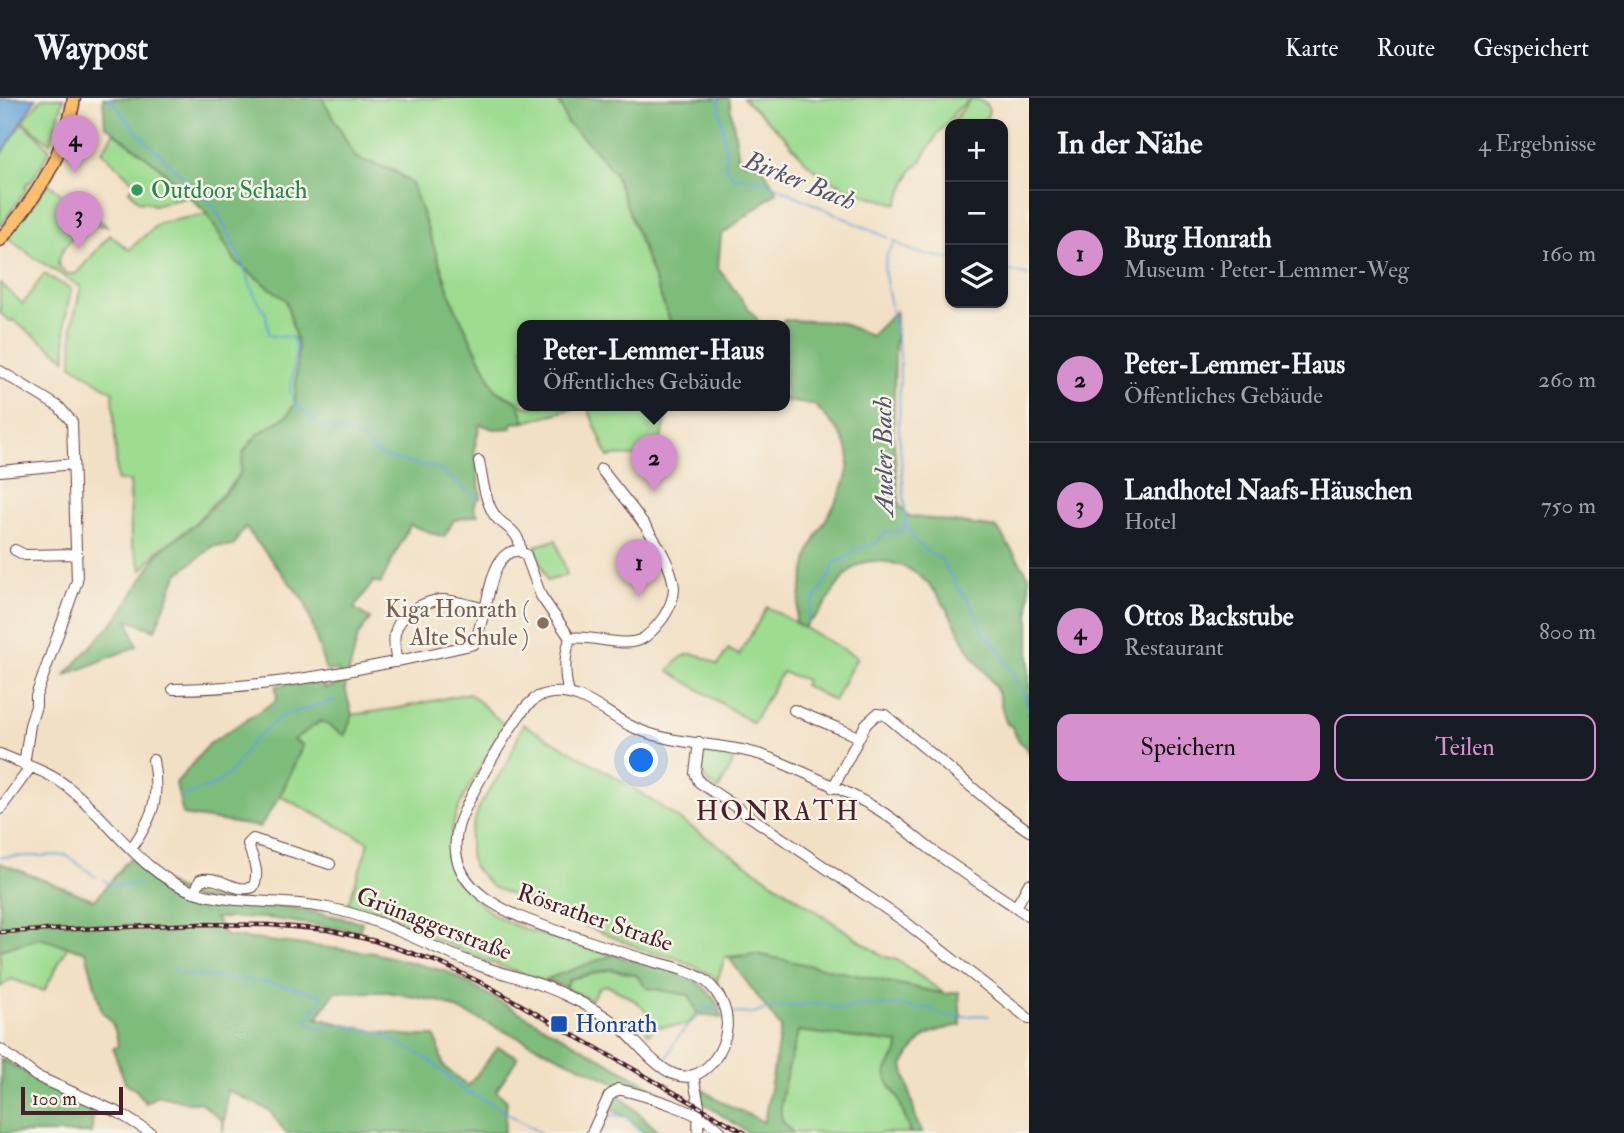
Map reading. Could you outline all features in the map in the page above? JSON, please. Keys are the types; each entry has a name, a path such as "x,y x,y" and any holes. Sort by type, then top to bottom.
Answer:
{"main road":[{"path":"0,240 22,214 48,175 67,129 74,98"}],"street":[{"path":"0,371 59,407 72,422 77,554 75,593 36,696 30,725 27,766 0,809"},
{"path":"479,461 484,488 496,516 510,527 520,545 520,551"},
{"path":"0,471 73,464"},
{"path":"570,638 625,642 640,640 660,621 673,596 667,565 648,530 601,469"},
{"path":"15,550 25,555 77,554"},
{"path":"173,689 219,689 316,677 474,644 480,632 500,561 513,550 520,551 526,555 541,596 570,638 565,672 569,694 635,728 679,741 757,753 878,809 936,854 1029,916"},
{"path":"396,662 395,634 398,625 415,608 442,600 485,609"},
{"name":"Rösrather Straße","path":"569,694 538,696 516,721 466,807 458,828 458,860 472,887 485,899 511,914 680,970 708,984 721,1000 726,1014 726,1032 721,1048 709,1065 693,1075"},
{"path":"794,710 859,737"},
{"path":"833,788 866,724 877,714 891,717 998,809 1029,831"},
{"path":"699,743 695,773 699,782 896,915 1029,1019"},
{"name":"Grünaggerstraße","path":"0,754 61,782 94,809 131,849 163,877 195,892 248,901 321,906 349,912 401,930 482,966 533,982 576,1000 619,1026 656,1064 668,1072 693,1075"},
{"path":"131,849 143,831 157,798 153,760"},
{"path":"195,892 200,880 206,878 233,888 244,890 253,887 257,880 256,869 248,844 253,839 330,864"},
{"path":"1016,907 1029,884"},
{"path":"0,1049 36,1076 119,1113 151,1133"},
{"path":"693,1075 699,1118 698,1133"},
{"path":"592,1133 609,1096 618,1088 670,1104 712,1124 722,1133"}],"green space":[{"path":"42,98 64,98 50,143 23,121"},
{"path":"103,98 322,98 356,158 395,172 412,184 454,305 496,391 517,402 517,411 521,411 525,422 511,423 512,428 493,429 480,424 474,450 481,497 474,508 478,515 454,520 444,537 410,525 380,584 374,581 354,608 370,619 358,636 345,688 352,715 345,735 321,721 293,740 303,745 280,796 260,827 183,815 176,783 209,744 277,700 276,686 321,678 324,688 340,685 338,670 326,671 305,602 245,527 233,546 213,546 177,575 155,630 128,620 137,646 64,676 119,616 159,552 193,526 231,487 240,473 244,451 257,435 288,415 295,403 298,347 286,300 236,262 207,214 158,166 105,125"},
{"path":"322,98 558,98 560,106 614,172 670,320 517,320 517,402 496,391 454,305 412,184 395,171 356,158"},
{"path":"558,98 729,98 739,159 761,165 777,192 721,235 718,268 757,320 670,320 614,172 592,146 567,123"},
{"path":"743,98 971,98 950,119 945,119 945,125 912,170 897,204 855,192 821,175"},
{"path":"976,99 984,102 989,109 985,119 955,119 969,101"},
{"path":"22,123 50,150 0,227 0,157"},
{"path":"114,132 157,165 188,196 154,205 140,202 129,191 135,183 102,152"},
{"path":"48,183 94,222 98,219 107,226 87,225 84,232 67,244 58,265 67,274 76,274 110,235 129,250 159,223 207,214 236,262 286,300 298,347 295,403 288,415 257,435 244,451 240,473 229,487 192,526 158,551 142,570 131,542 130,481 117,481 113,392 72,365 73,321 81,287 8,238"},
{"path":"44,274 71,289 65,320 66,359 0,313 0,283 23,304"},
{"path":"896,311 893,434 899,504 908,516 997,528 1029,576 1029,752 1007,724 995,687 972,654 946,607 928,583 916,573 887,562 863,563 848,573 819,613 804,628 795,623 809,554 839,496 848,472 849,459 842,437 815,405 790,402 790,320 839,322 871,336"},
{"path":"521,411 564,411 525,422"},
{"path":"589,411 669,411 656,456 608,457"},
{"path":"556,540 567,575 547,581 535,546"},
{"path":"767,607 857,657 834,701 804,685 806,680 782,672 753,723 669,671 686,655 697,655 718,665 728,649 739,655"},
{"path":"469,693 506,726 469,787 453,825 453,854 463,882 482,905 506,921 545,936 613,955 548,979 553,984 486,961 388,918 348,905 369,842 280,796 303,746 292,740 321,721 345,735 352,715"},
{"path":"523,724 621,780 883,956 897,960 945,994 756,954 725,957 717,982 719,987 714,977 676,958 646,951 492,887 473,866 470,834 480,805 509,760"},
{"path":"712,750 735,753 731,767 718,790 706,780 701,769 701,758"},
{"path":"130,858 153,877 194,897 279,905 362,922 359,932 268,918 215,918 226,936 374,953 448,972 683,1105 682,1107 636,1085 618,1084 442,1002 388,992 335,992 317,1018 390,1033 435,1036 444,1067 468,1086 498,1047 518,1057 496,1091 507,1101 504,1133 286,1133 269,1110 227,1090 223,1133 223,1121 200,1102 189,1103 157,1095 146,1103 137,1091 125,1082 113,1049 118,1046 115,1032 112,1023 102,1012 86,952 39,938 0,950 0,863 95,900"},
{"path":"39,938 68,946 44,991 12,979 0,987 0,950"},
{"path":"756,954 945,994 959,992 961,1025 926,1036 903,1066 917,1122 923,1133 910,1133 898,1097 887,1081 886,1072 899,1049 898,1043 798,1031 781,1106 783,1120 793,1133 749,1133 703,1103 700,1088 721,1102 764,1122 781,1028 729,958"},
{"path":"613,955 662,967 693,980 716,1002 722,1018 698,1014 689,995 647,988 636,975 611,969 570,979 565,988 547,979"},
{"path":"611,969 636,975 647,988 689,995 698,1014 686,1025 656,1027 649,1034 646,1031 648,1015 644,1008 621,993 606,985 599,987 591,1000 565,988 570,979"},
{"path":"798,1031 898,1043 899,1049 886,1072 910,1133 793,1133 783,1120 781,1106"},
{"path":"1,1059 93,1108 92,1133 0,1133"},
{"path":"619,1095 662,1133 643,1133 626,1117 607,1107 610,1098"}],"water":[{"path":"36,98 0,157 0,100"}],"waterway":[{"path":"109,98 142,137 215,207 240,257 254,294 266,314 269,335 293,338 296,349 290,392 295,403 316,423 364,440 374,452 386,457 439,469 478,498"},
{"name":"Birker Bach","path":"718,98 726,151 725,167 734,177 757,178 888,238"},
{"name":"Aueler Bach","path":"808,622 815,599 835,562 845,559 855,550 875,544 885,533 901,532 906,520 899,435 900,355 884,270 887,254 895,242 893,241"},
{"name":"Aueler Bach","path":"895,242 914,252 945,258"},
{"name":"Aueler Bach","path":"1008,270 1029,276"},
{"path":"906,520 907,529 912,533 913,539 941,559 959,590 969,601 984,633 998,648 1022,690 1029,709"},
{"path":"182,796 213,786 229,774 254,739 282,716 336,700"},
{"path":"0,857 66,855 96,877"},
{"path":"103,880 112,885 140,884"},
{"path":"175,967 177,973 262,982 323,996 308,1023 321,1030 325,1025 343,1025 380,1032 431,1061 462,1090 489,1102 540,1133"},
{"path":"733,1013 753,1014 769,1008 817,1003 843,1010 858,1005 908,1006 915,1009 929,1008 952,1017 989,1016"},
{"path":"666,1063 676,1040 693,1020 706,1008 718,1010"},
{"path":"604,1121 613,1115 626,1117 643,1133"},
{"path":"598,1133 602,1125"}],"railway":[{"path":"0,932 200,924 269,925 328,930 375,941 438,962 488,986 745,1133"}],"place":[{"name":"Ottos Backstube","path":"75,173"},
{"name":"Outdoor Schach","path":"137,190"},
{"name":"Landhotel Naafs-Häuschen","path":"79,249"},
{"name":"Peter-Lemmer-Haus","path":"654,492"},
{"name":"Burg Honrath","path":"639,597"},
{"name":"Kiga Honrath ( Alte Schule )","path":"543,623"},
{"name":"Honrath","path":"559,1024"}],"district":[{"name":"HONRATH","path":"778,811"}]}
